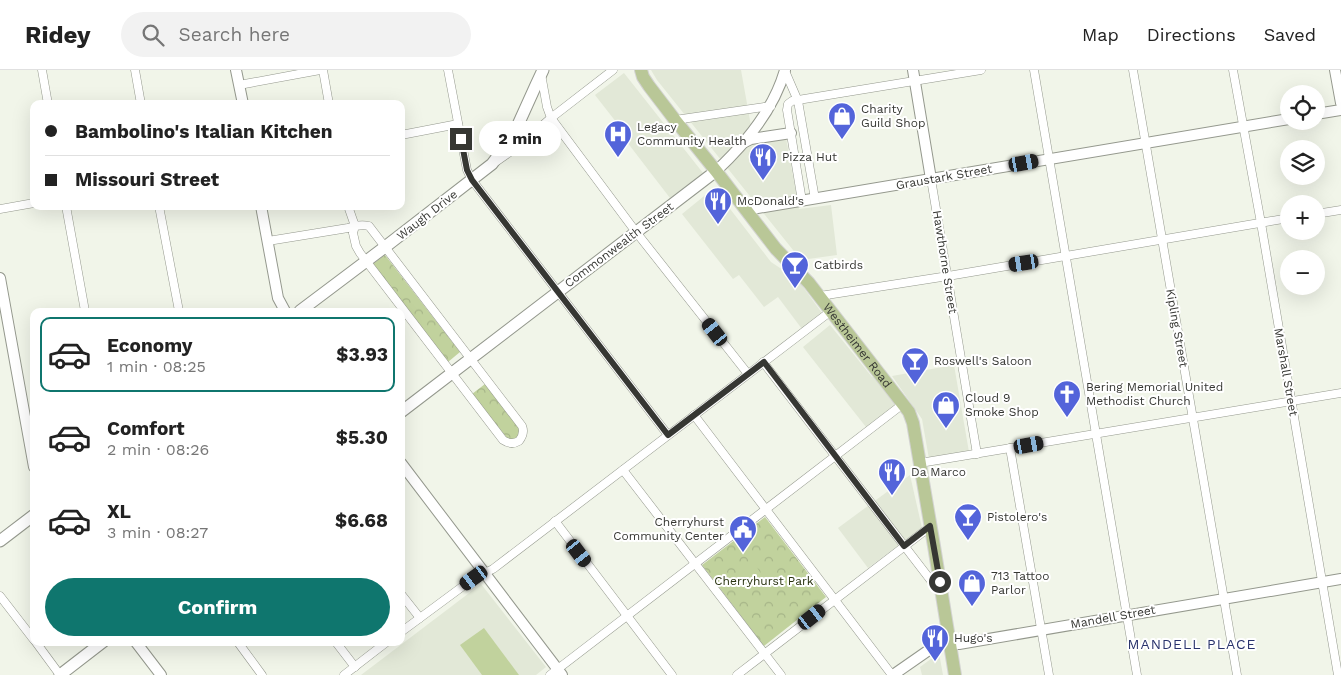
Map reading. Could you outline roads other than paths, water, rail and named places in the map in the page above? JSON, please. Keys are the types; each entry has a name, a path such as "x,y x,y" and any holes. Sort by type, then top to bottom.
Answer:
{"main road":[{"name":"Westheimer Road","path":"642,70 648,86 716,170 776,249 800,272 820,296 909,412 913,423 920,463 954,675"},
{"name":"Waugh Drive","path":"304,308 492,164 517,127 541,72"},
{"name":"Commonwealth Street","path":"405,409 716,170"},
{"path":"0,541 30,518"},
{"path":"60,675 98,646"}],"street":[{"path":"42,70 47,100"},
{"path":"135,70 140,100"},
{"path":"236,70 242,100"},
{"path":"239,84 321,70 328,100"},
{"path":"448,70 467,170 472,180 668,435"},
{"path":"492,164 613,70"},
{"path":"785,70 798,101 815,198"},
{"name":"Commonwealth Street","path":"716,170 729,159 771,106 785,70"},
{"name":"Hawthorne Street","path":"913,70 977,454"},
{"path":"802,201 787,110 788,104 792,101 981,70"},
{"path":"1034,70 1137,675"},
{"name":"Kipling Street","path":"1133,70 1237,675"},
{"name":"Marshall Street","path":"1233,70 1338,675"},
{"path":"1335,70 1341,103"},
{"path":"541,72 547,107 551,118 636,232 748,374"},
{"path":"675,120 771,106"},
{"path":"1325,113 1341,110"},
{"name":"Graustark Street","path":"746,210 1280,120"},
{"path":"405,133 458,124"},
{"path":"742,143 791,133"},
{"path":"0,209 30,204"},
{"path":"67,210 84,308"},
{"path":"160,210 178,308"},
{"path":"262,210 278,298 283,308"},
{"path":"349,210 355,226 353,233 356,246 402,308"},
{"path":"1325,213 1341,210"},
{"path":"820,296 1280,220"},
{"path":"268,242 355,226 369,226 522,426 524,429 519,441 511,444 503,440 405,312"},
{"path":"0,278 30,445"},
{"path":"405,629 474,578 493,569 831,311"},
{"path":"764,362 942,594"},
{"path":"920,463 1341,393"},
{"path":"405,468 557,673 627,616 903,404"},
{"path":"694,415 893,675"},
{"path":"1010,448 1049,675"},
{"path":"623,470 781,675"},
{"path":"555,521 672,675"},
{"path":"737,675 930,526"},
{"name":"Mandell Street","path":"893,675 939,643 959,644 1341,579"},
{"path":"0,596 30,636"},
{"path":"405,599 420,618"},
{"path":"38,646 60,675"},
{"path":"140,646 162,675"},
{"path":"241,646 262,675"},
{"path":"339,646 355,667"},
{"path":"344,675 382,646"}],"place":[{"name":"Charity Guild Shop","path":"842,140"},
{"name":"Legacy Community Health","path":"618,158"},
{"name":"Pizza Hut","path":"763,181"},
{"name":"McDonald's","path":"718,225"},
{"name":"Catbirds","path":"795,289"},
{"name":"Roswell's Saloon","path":"915,385"},
{"name":"Bering Memorial United Methodist Church","path":"1067,418"},
{"name":"Cloud 9 Smoke Shop","path":"946,429"},
{"name":"Da Marco","path":"892,496"},
{"name":"Pistolero's","path":"968,541"},
{"name":"Cherryhurst Community Center","path":"743,553"},
{"name":"713 Tattoo Parlor","path":"972,607"},
{"name":"Hugo's","path":"935,662"}],"district":[{"name":"MANDELL PLACE","path":"1192,644"}],"park label":[{"name":"Cherryhurst Park","path":"764,581"}]}
